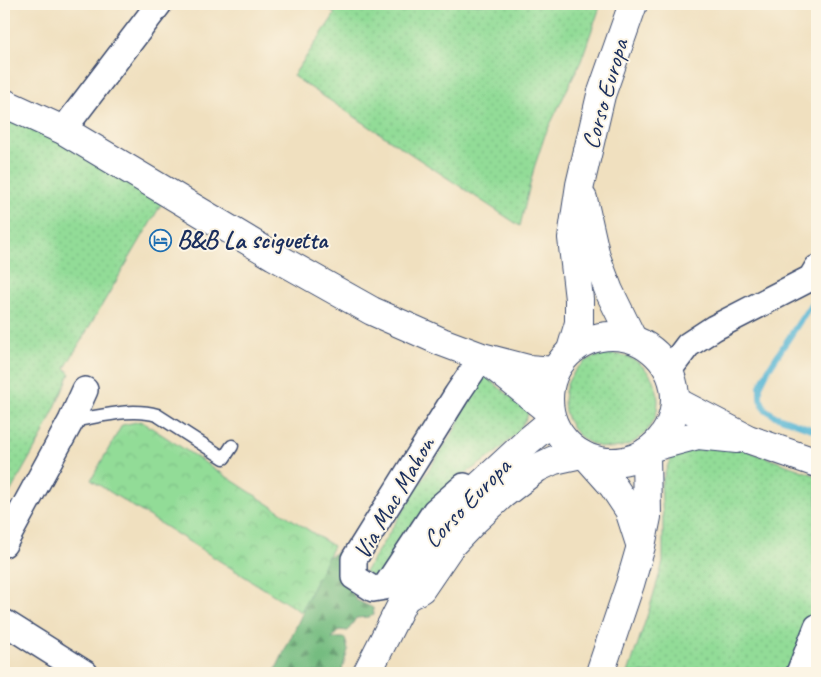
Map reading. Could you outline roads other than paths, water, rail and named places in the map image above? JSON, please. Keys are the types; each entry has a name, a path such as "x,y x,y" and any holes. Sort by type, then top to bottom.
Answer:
{"main road":[{"name":"Corso Europa","path":"563,360 579,323 579,299 572,238 580,185 601,95 633,4"},
{"path":"4,103 63,130 283,261 372,311 442,342 528,369 563,360 590,339 611,335 632,338 654,351 669,370 675,391 675,401 672,418 664,434 649,450 647,517 641,546 600,673"},
{"name":"Corso Europa","path":"580,185 596,257 609,291 632,338"},
{"path":"482,356 551,416 564,440 584,456 613,486 629,510 641,546"},
{"path":"551,416 549,390 563,360"},
{"path":"675,401 748,439 817,463"},
{"name":"Corso Europa","path":"368,673 405,598 405,583 414,562 426,542 460,504 528,441 551,416"},
{"path":"584,456 607,462 627,460 649,450 698,436 748,439"},
{"name":"Corso Europa","path":"405,598 421,589 451,545 502,495 537,468 554,460 584,456"}],"street":[{"path":"63,130 159,4"},
{"path":"669,370 688,345 714,328 811,278 817,268"},
{"name":"Via Mac Mahon","path":"482,356 456,394 354,559 354,577 374,589 385,588 435,510 477,476 493,474"},
{"path":"4,544 71,421 85,390"},
{"path":"4,622 85,673"},
{"path":"799,673 817,627"}],"lane":[{"path":"71,421 115,414 147,412 157,415 224,458 232,446"}],"waterway":[{"path":"817,295 768,370 760,386 760,398 765,409 775,416 817,431"}],"place":[{"name":"B&B La sciguetta","path":"161,240"}]}
